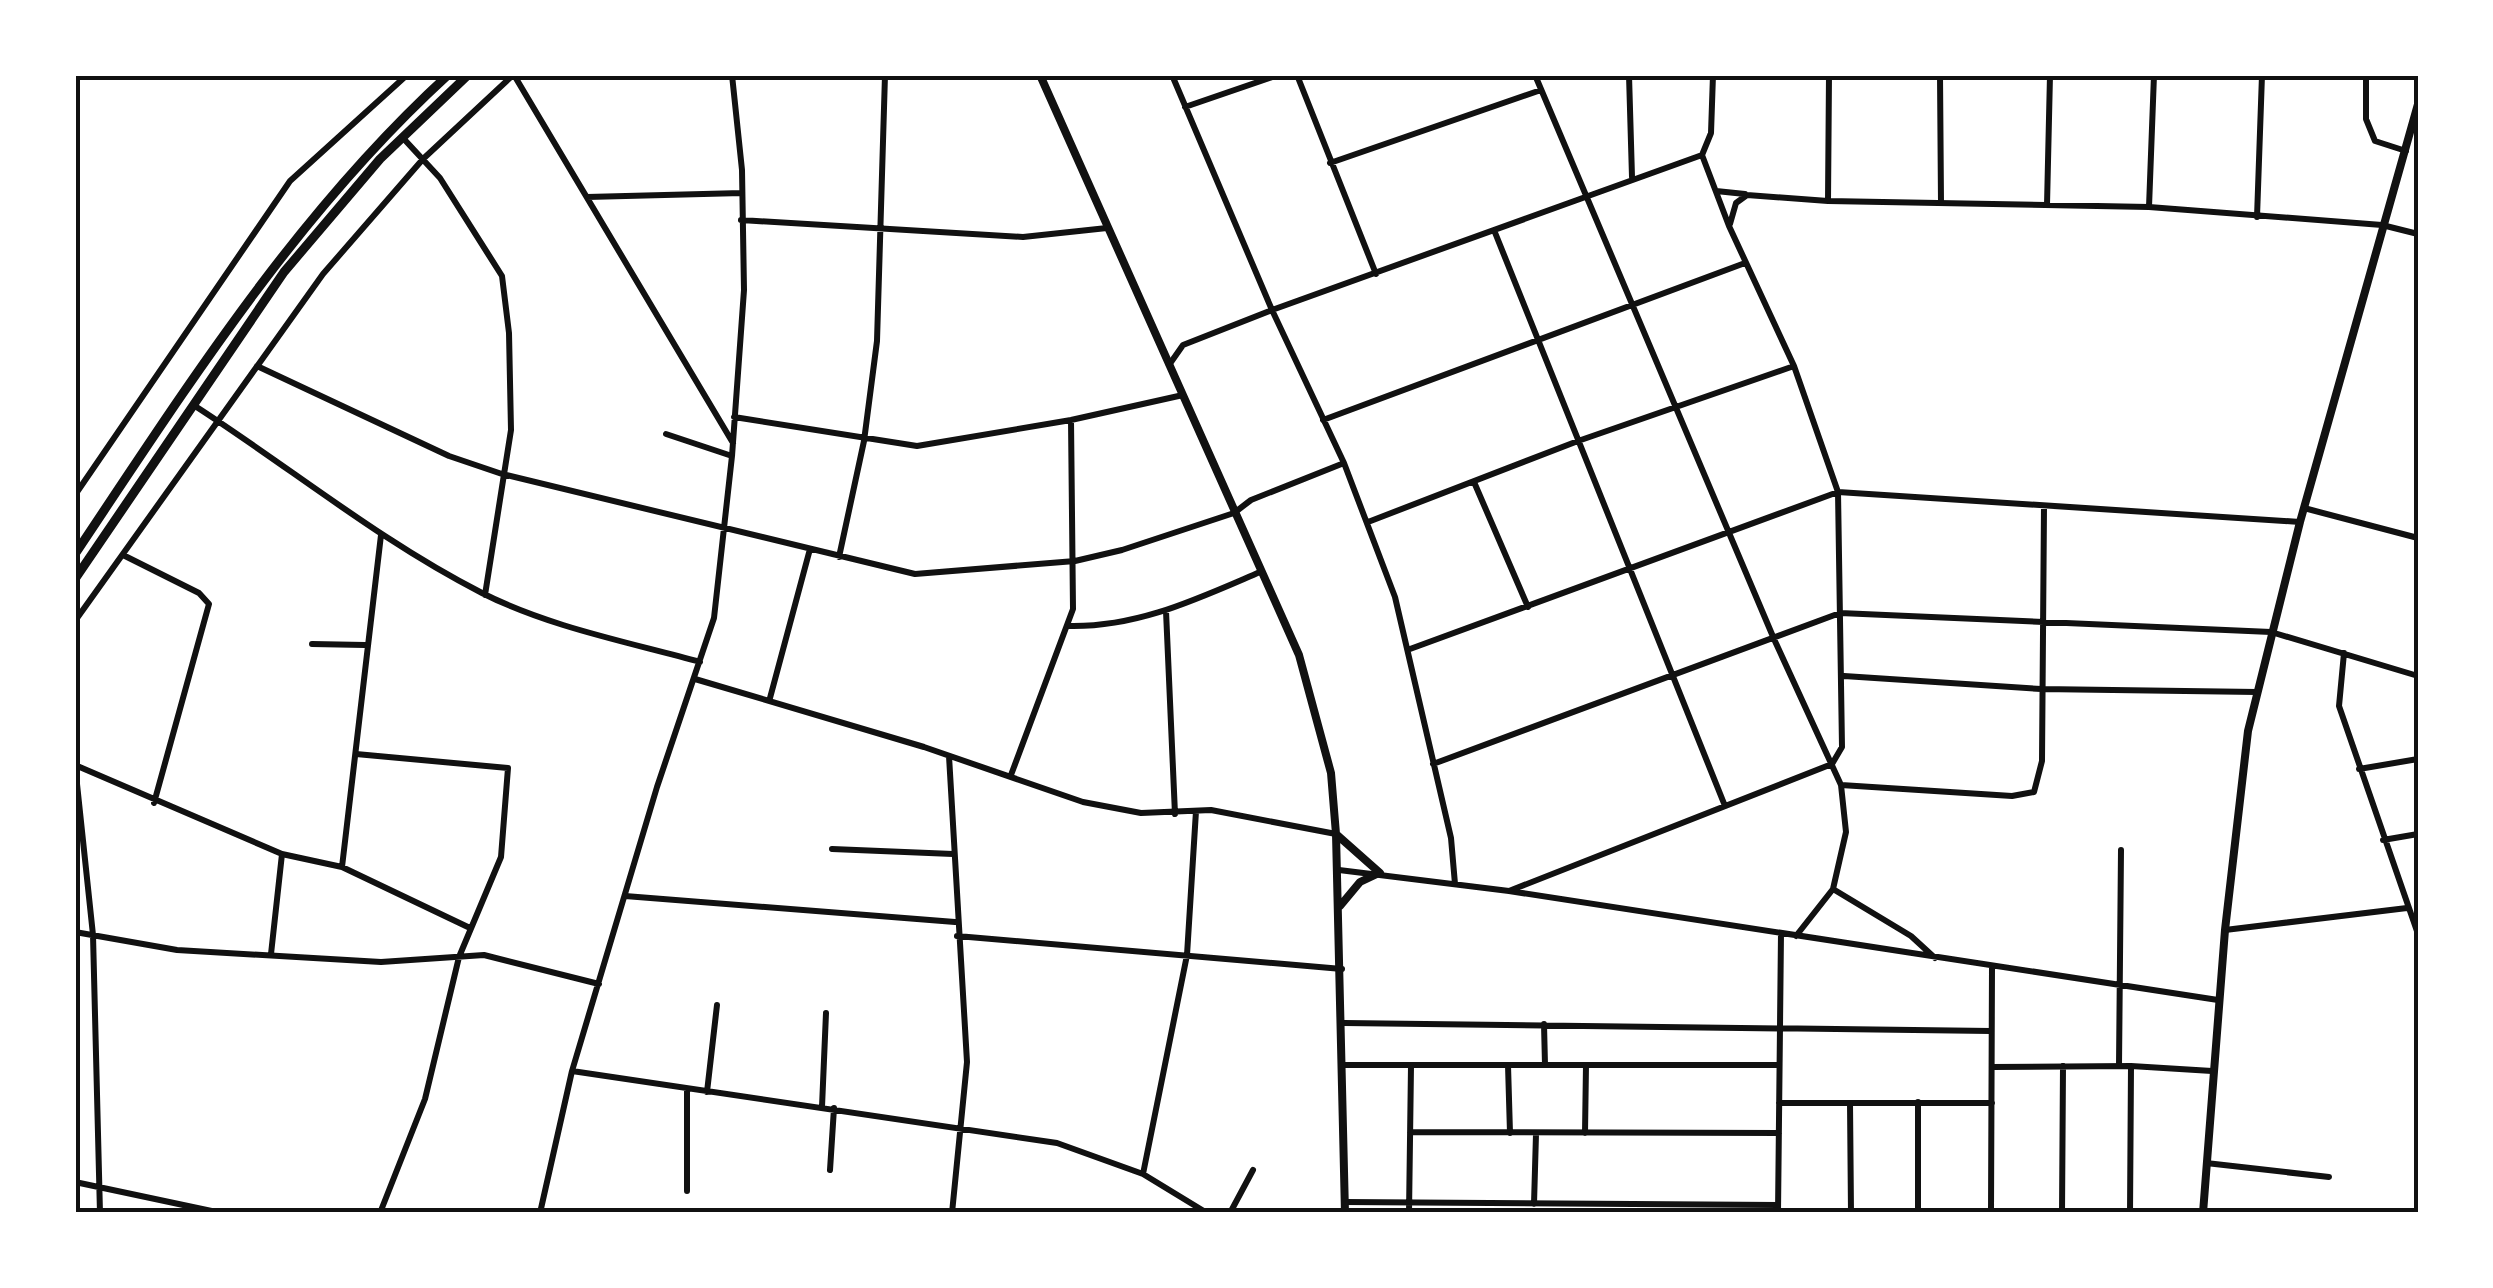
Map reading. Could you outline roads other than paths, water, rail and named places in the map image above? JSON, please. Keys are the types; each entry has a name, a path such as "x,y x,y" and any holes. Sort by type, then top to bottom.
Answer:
{"main road":[{"path":"75,554 273,264 370,149 448,75"},
{"path":"75,580 284,272 380,159 468,75"}],"street":[{"path":"75,495 290,181 407,75"},
{"path":"75,621 323,274 422,159 514,75 733,444"},
{"path":"540,1213 572,1071 656,787 714,618 732,456 744,290 742,193 732,75"},
{"path":"839,557 864,440 877,342 885,75"},
{"path":"1040,75 1298,655 1313,702 1331,773 1339,870 1345,1213"},
{"path":"1172,75 1368,522 1410,649 1451,838 1455,884"},
{"path":"1185,107 1278,75"},
{"path":"1297,75 1376,274"},
{"path":"1536,75 1680,408 1774,639 1841,785 1846,832 1833,889 1796,936"},
{"path":"1629,75 1632,177"},
{"path":"1509,891 1832,764 1842,747 1844,676 1838,492 1794,366 1745,263 1702,155 1710,133 1713,75"},
{"path":"1828,201 1829,75"},
{"path":"1940,75 1941,202"},
{"path":"2047,206 2050,75"},
{"path":"2149,207 2154,75"},
{"path":"2258,217 2262,75"},
{"path":"2366,75 2368,130 2375,141 2406,150"},
{"path":"1330,163 1541,90"},
{"path":"2202,1213 2236,809 2256,692 2300,522 2415,128 2418,104"},
{"path":"403,138 462,209 502,276 512,418 485,595"},
{"path":"1168,365 1183,345 1588,198 1632,177 1702,155"},
{"path":"1716,191 1828,201 2149,207 2385,225 2418,234"},
{"path":"588,197 742,193"},
{"path":"1729,226 1736,203 1748,194"},
{"path":"742,220 1023,236 1107,228"},
{"path":"1494,230 1726,806"},
{"path":"1323,420 1745,263"},
{"path":"257,366 432,449 502,474 722,531 915,574 1076,562 1234,513 1251,500 1344,463"},
{"path":"1368,522 1578,441 1794,366"},
{"path":"734,418 917,446 1071,420 1182,396"},
{"path":"195,406 381,535 485,595 570,626 700,662"},
{"path":"1011,775 1068,626 1076,562 1071,420"},
{"path":"666,434 732,456"},
{"path":"1474,482 1528,607"},
{"path":"1410,649 1838,492 2300,522"},
{"path":"1841,785 2027,796 2034,792 2041,770 2044,507"},
{"path":"2304,508 2418,538"},
{"path":"342,867 365,645 381,535"},
{"path":"770,698 810,550"},
{"path":"124,556 198,592 209,604 154,803"},
{"path":"1068,626 1107,627 1166,612 1260,572"},
{"path":"1166,612 1174,814"},
{"path":"1434,764 1840,613 2271,632 2418,676"},
{"path":"312,644 365,645"},
{"path":"2344,654 2338,706 2418,934"},
{"path":"1844,676 2041,689 2256,692"},
{"path":"695,679 770,698 1083,802 1140,813 1212,810 1336,834 1380,873"},
{"path":"356,754 508,768 501,856 459,958 424,1099 380,1213"},
{"path":"949,755 967,1062 952,1213"},
{"path":"2359,769 2418,759"},
{"path":"75,764 154,803 282,854 342,867 470,928"},
{"path":"75,764 93,935 100,1213"},
{"path":"1143,1174 1187,955 1196,811"},
{"path":"2383,840 2418,834"},
{"path":"832,848 953,854"},
{"path":"2119,1066 2121,850"},
{"path":"271,954 282,854"},
{"path":"1339,870 1509,891 2218,1000"},
{"path":"1340,906 1360,882 1380,873"},
{"path":"1833,889 1911,936 1935,958"},
{"path":"626,896 956,922"},
{"path":"2225,930 2406,908"},
{"path":"75,932 177,950 381,962 484,955 598,984"},
{"path":"1345,1202 1409,1209 1547,1204 1778,1209 1781,933"},
{"path":"957,936 1342,969"},
{"path":"1991,1213 1992,967"},
{"path":"707,1092 718,1005"},
{"path":"822,1106 826,1013"},
{"path":"1344,1022 1992,1030"},
{"path":"1544,1024 1545,1065"},
{"path":"1343,1065 1779,1065"},
{"path":"1508,1065 1510,1133"},
{"path":"1586,1065 1586,1134"},
{"path":"1409,1209 1411,1066"},
{"path":"1992,1066 2131,1066 2212,1072"},
{"path":"2062,1213 2063,1066"},
{"path":"2130,1213 2131,1066"},
{"path":"572,1071 1057,1143 1143,1174 1207,1213"},
{"path":"687,1090 687,1191"},
{"path":"1918,1102 1918,1213"},
{"path":"1780,1103 1992,1103"},
{"path":"1850,1103 1852,1213"},
{"path":"830,1170 834,1108"},
{"path":"1410,1132 1779,1133"},
{"path":"1534,1204 1536,1134"},
{"path":"2206,1163 2328,1177"},
{"path":"1230,1213 1253,1170"},
{"path":"75,1182 221,1213"},
{"path":"1547,1204 1547,1213"}]}
